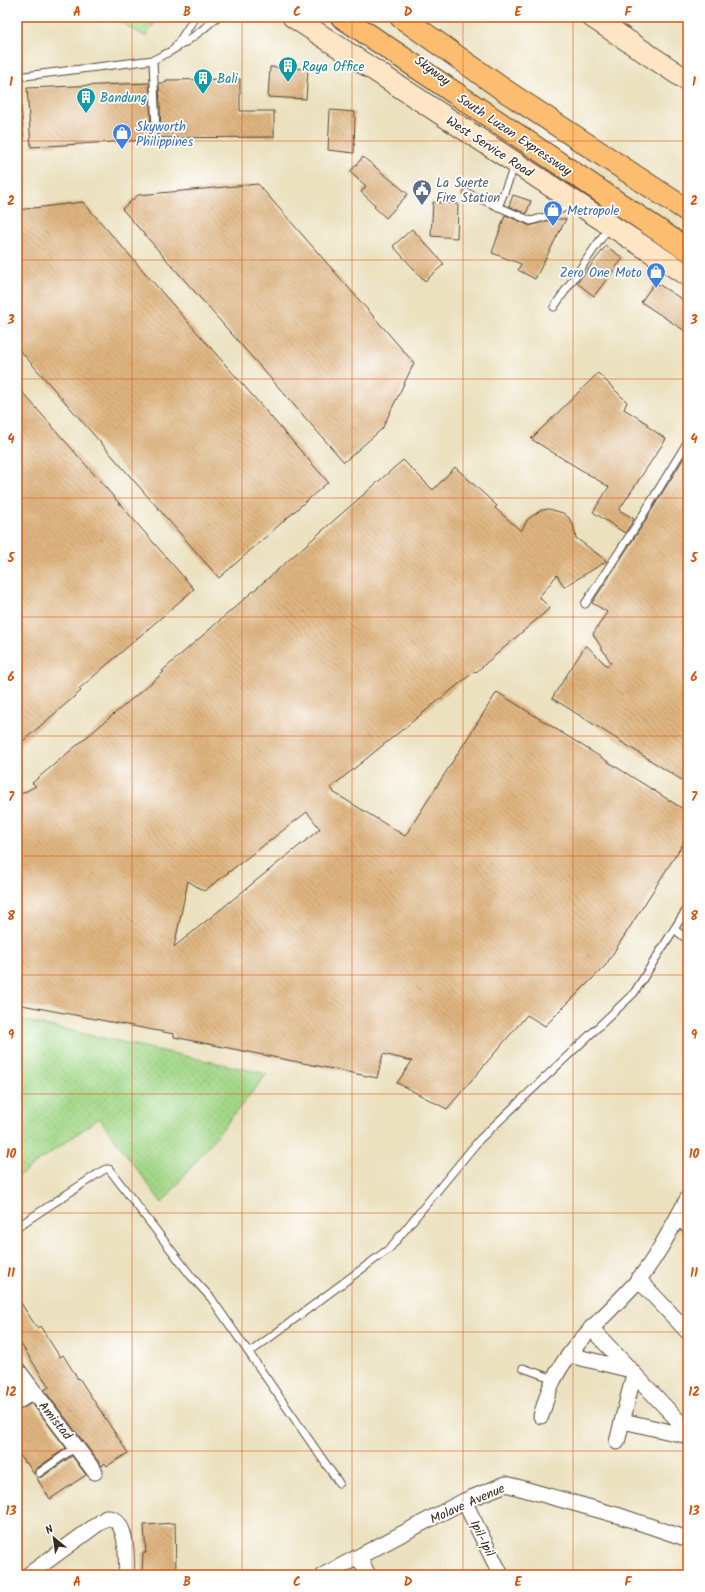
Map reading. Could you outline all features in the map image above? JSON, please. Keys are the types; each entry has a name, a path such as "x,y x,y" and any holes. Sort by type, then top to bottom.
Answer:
{"highway":[{"name":"South Luzon Expressway","path":"342,17 688,250"},
{"name":"Skyway","path":"360,17 486,108 688,241"},
{"name":"Skyway","path":"402,17 504,90 688,210"},
{"path":"402,17 688,207"}],"main road":[{"name":"West Service Road","path":"293,17 688,276"},
{"path":"599,20 688,80"}],"street":[{"path":"541,1416 554,1379 569,1355 591,1328 638,1279 683,1221 688,1198"},
{"path":"638,1279 688,1332"},
{"path":"591,1328 688,1431"},
{"path":"569,1355 633,1372"},
{"name":"Amistad","path":"17,1369 33,1392 77,1446 95,1472"},
{"path":"617,1442 633,1372"},
{"path":"17,1402 33,1392"},
{"path":"623,1421 688,1436"},
{"name":"Molave Avenue","path":"324,1575 464,1501 501,1485 511,1484 688,1538"},
{"name":"Ipil-Ipil","path":"464,1501 501,1575"},
{"path":"28,1575 106,1518 110,1517 117,1521 125,1538 126,1575"},
{"path":"359,1557 368,1575"}],"lane":[{"path":"173,51 195,17"},
{"path":"17,76 153,60 173,51 206,28 217,17"},
{"path":"153,60 156,131"},
{"path":"17,106 20,140"},
{"path":"498,207 516,163"},
{"path":"467,193 531,221 548,216 575,202"},
{"path":"554,307 610,225"},
{"path":"585,604 638,523 688,441"},
{"path":"249,1353 390,1248 480,1139 634,993 688,907"},
{"path":"674,930 688,940"},
{"path":"17,1227 102,1171 109,1169 191,1276 211,1298 339,1483"},
{"path":"523,1368 554,1379"},
{"path":"39,1473 77,1446"}],"green space":[{"path":"112,17 158,17 146,37"},
{"path":"17,1019 267,1074 162,1203 99,1118 17,1177"}],"building":[{"name":"Raya Office","path":"270,67 308,69 306,99 268,97"},
{"path":"240,79 240,111 274,111 274,137 145,138 145,140 31,147 27,88 149,83 151,131 152,134 156,136 159,135 161,131 159,83 166,83 166,80"},
{"path":"330,110 355,112 354,153 328,150"},
{"path":"363,157 408,194 386,218 361,192 366,186 350,172"},
{"path":"258,184 414,363 382,429 344,462 122,209 138,195"},
{"path":"513,195 531,201 526,214 509,206"},
{"path":"83,202 328,482 219,578 17,347 17,210"},
{"path":"433,202 458,204 457,238 431,236"},
{"path":"505,215 530,226 552,219 566,219 535,279 518,270 521,264 492,253"},
{"path":"412,229 444,264 425,281 393,246"},
{"path":"606,246 623,258 594,296 577,283"},
{"path":"655,282 688,303 688,333 641,302"},
{"path":"598,373 627,402 624,409 648,424 647,426 666,439 619,510 634,519 625,533 593,512 609,487 531,439"},
{"path":"17,386 194,589 79,689 81,691 17,746"},
{"path":"688,451 688,784 552,698 586,645 607,666 611,663 593,634 607,612 592,603"},
{"path":"403,460 433,490 455,467 497,506 495,508 521,531 528,519 541,510 549,509 563,513 573,524 576,538 607,561 564,587 557,575 539,597 550,608 476,672 475,671 330,788 334,791 333,792 405,836 497,692 688,812 688,836 605,966 545,1026 527,1015 447,1109 397,1083 412,1061 383,1054 377,1078 174,1037 174,1034 17,1004 17,796 36,786 32,783 164,672 162,671","holes":["307,812 320,829 174,947 188,881 204,891"]},
{"path":"17,1297 37,1328 40,1326 60,1357 63,1355 128,1453 107,1466 105,1463 102,1466 44,1390 49,1387 17,1338"},
{"path":"32,1403 66,1448 36,1469 34,1474 17,1451 17,1411"},
{"path":"72,1456 86,1475 50,1499 36,1477 42,1477"},
{"path":"175,1523 176,1575 142,1575 143,1553 146,1553 144,1525"}],"place":[{"name":"Raya Office","path":"288,83"},
{"name":"Bali","path":"203,95"},
{"name":"Bandung","path":"86,114"},
{"name":"Skyworth Philippines","path":"122,150"},
{"name":"La Suerte Fire Station","path":"422,206"},
{"name":"Metropole","path":"553,227"},
{"name":"Zero One Moto","path":"656,289"}]}
